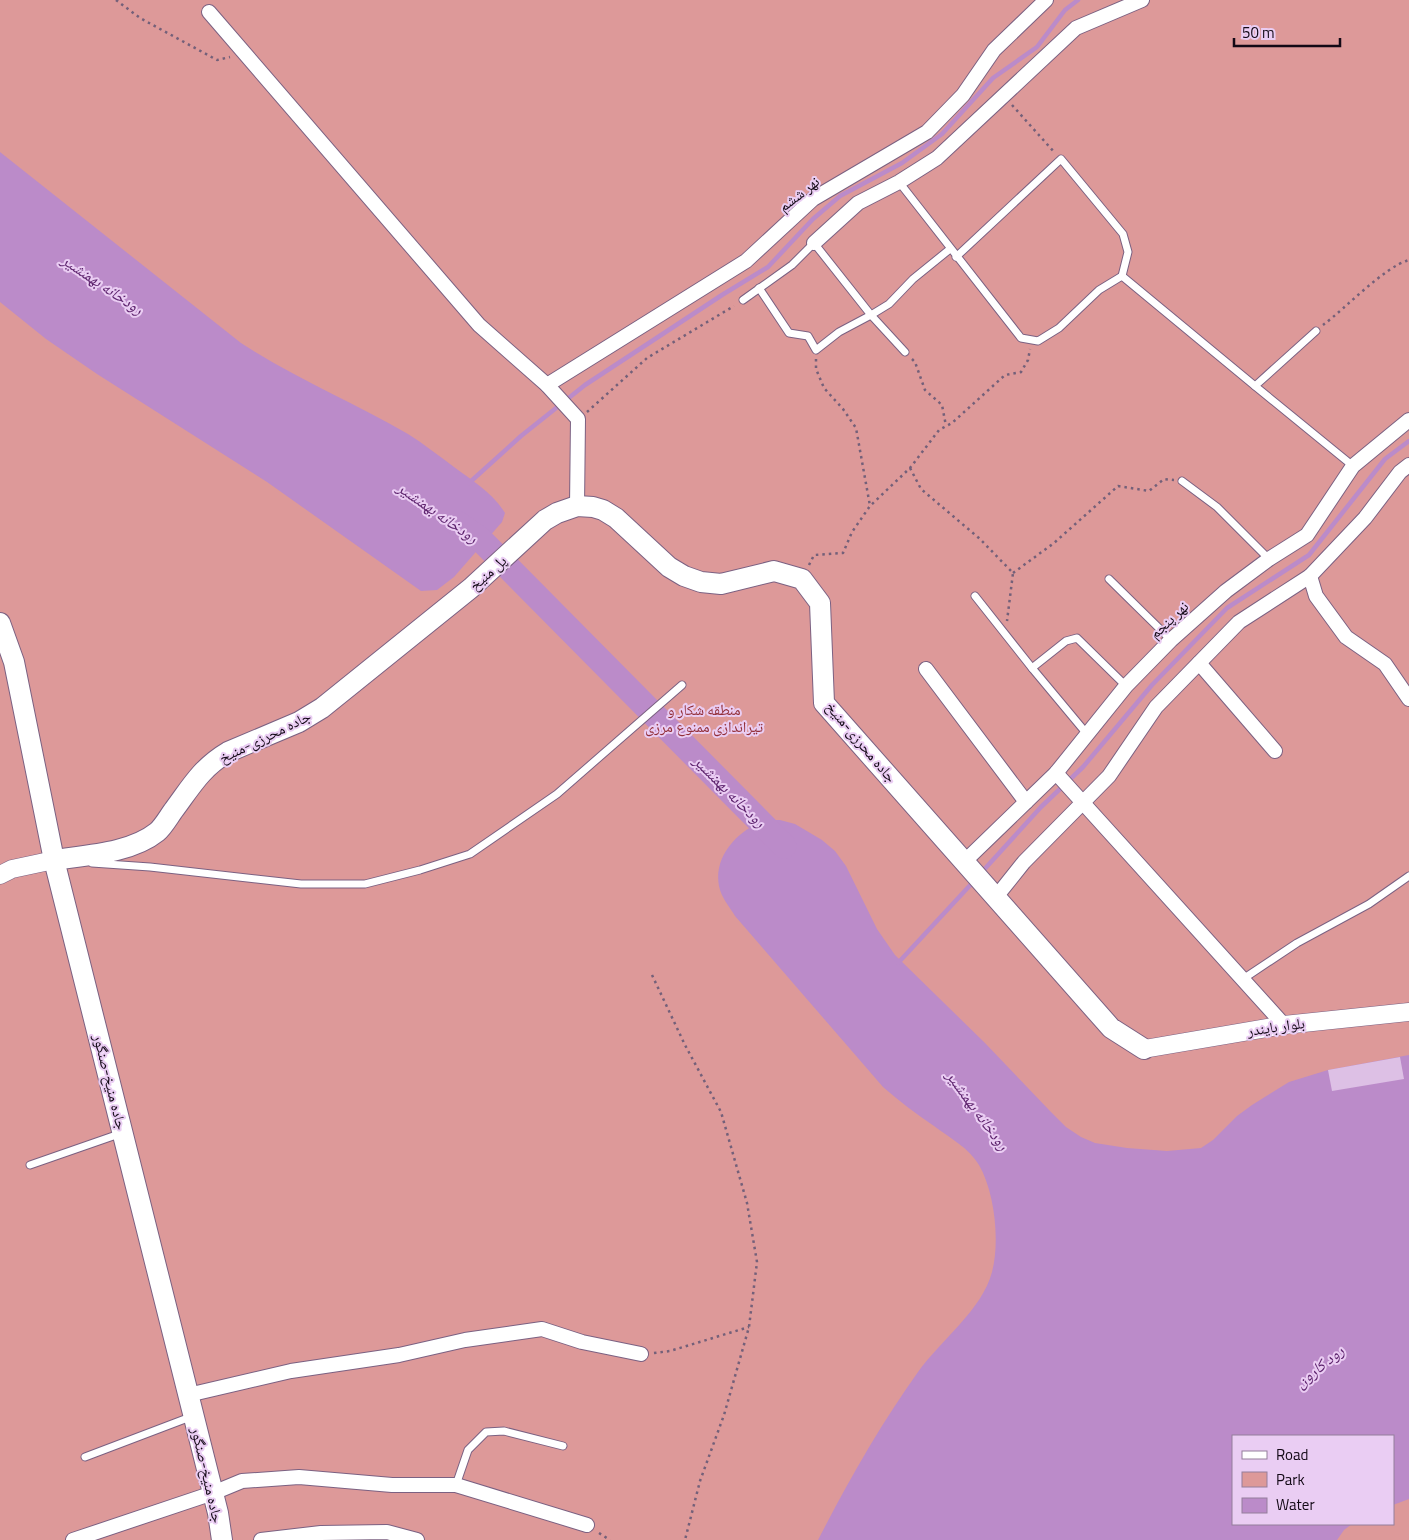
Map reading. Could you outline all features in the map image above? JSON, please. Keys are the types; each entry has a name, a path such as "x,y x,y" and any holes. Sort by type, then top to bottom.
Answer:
{"main road":[{"path":"577,506 603,510 616,518 669,567 684,576 701,582 721,584 774,571 802,580"},
{"name":"پل منیخ","path":"401,644 471,588 545,520 557,513 577,506"},
{"name":"جاده محرزی-منیخ","path":"802,580 820,603 824,703 990,891"},
{"name":"جاده منیخ-صنگور","path":"0,623 14,662 54,860 218,1513 222,1540"},
{"name":"جاده محرزی-منیخ","path":"54,860 131,847 145,840 158,831 205,769 217,759 228,752 311,716 401,644"},
{"path":"990,891 1111,1028 1144,1049"}],"street":[{"name":"نهر ششم","path":"551,390 746,262 813,199 927,132 963,94 994,50 1046,0"},
{"path":"814,243 858,203 899,182 937,158 1076,28 1142,0"},
{"path":"209,12 479,325 551,390 575,416 577,506"},
{"name":"نهر پنجم","path":"967,865 1026,802 1058,775 1087,734 1126,686 1171,640 1226,591 1269,559 1307,535 1353,466 1409,420"},
{"path":"990,891 1024,862 1109,776 1156,707 1239,622 1310,576 1365,518 1400,472 1409,466"},
{"path":"1310,576 1316,596 1346,637 1385,664 1409,699"},
{"path":"1199,663 1274,751"},
{"path":"926,669 1026,802"},
{"path":"1058,775 1284,1025"},
{"path":"0,875 12,869 54,860"},
{"name":"بلوار بایندر","path":"1144,1049 1284,1025 1409,1012"},
{"path":"188,1395 291,1371 398,1355 465,1340 542,1329 582,1342 641,1354"},
{"path":"73,1540 213,1493 242,1481 299,1477 392,1485 456,1485 587,1525"},
{"path":"261,1540 321,1533 387,1532 417,1540"}],"lane":[{"path":"899,182 956,257 1021,338 1038,341 1059,328 1099,290 1122,276 1128,252 1123,234 1061,160 956,257"},
{"path":"743,300 792,265 814,243 871,315 905,352"},
{"path":"759,288 789,334 808,336 816,350 839,332 889,304 913,279 950,249"},
{"path":"1122,276 1353,466"},
{"path":"1255,386 1316,331"},
{"path":"1182,480 1217,507 1269,559"},
{"path":"1109,579 1171,640"},
{"path":"975,596 1087,734"},
{"path":"1032,668 1066,641 1077,638 1126,686"},
{"path":"54,860 150,867 301,884 365,884 420,870 470,854 557,794 682,685"},
{"path":"1243,979 1297,943 1368,904 1409,876"},
{"path":"30,1165 122,1133"},
{"path":"86,1457 194,1416"},
{"path":"456,1485 468,1450 486,1432 504,1431 563,1446"}],"path":[{"path":"116,0 140,18 217,60 246,55"},
{"path":"1004,96 1061,160"},
{"path":"1316,331 1382,276 1402,262 1409,260"},
{"path":"575,416 647,358 743,300"},
{"path":"802,580 814,555 844,553 852,532 870,506 910,468 939,430 952,423 1005,375 1021,372 1028,360 1031,340"},
{"path":"816,350 816,369 824,388 843,409 856,428 870,506"},
{"path":"905,352 915,362 925,390 942,405 946,426"},
{"path":"910,468 921,489 980,539 1013,573"},
{"path":"1006,634 1013,573 1054,543 1118,486 1149,491 1164,479 1182,480"},
{"path":"652,975 685,1045 721,1112 747,1203 757,1262 749,1327 724,1415 700,1481 685,1540"},
{"path":"641,1354 670,1351 749,1327"}],"green space":[{"name":"منطقه شکار و تیراندازی ممنوع مرزی","path":"0,0 1409,0 1409,1540 0,1540"}],"water":[{"path":"0,152 241,343 261,356 408,434 475,482 495,499 505,513 502,522 454,577 437,590 421,591 267,482 97,374 46,339 0,302"},
{"name":"رود کارون","path":"767,820 780,820 795,824 822,840 835,851 846,866 877,929 895,955 985,1043 1066,1127 1081,1137 1095,1143 1167,1151 1201,1148 1213,1140 1237,1116 1289,1082 1328,1070 1409,1055 1409,1499 1394,1505 1394,1435 1232,1435 1232,1525 1351,1525 1344,1530 1337,1540 818,1540 865,1454 904,1392 927,1360 970,1312 987,1286 994,1260 996,1232 989,1189 975,1159 959,1144 883,1087 735,916 723,898 718,875 724,854 738,836"}],"pier":[{"path":"1400,1057 1404,1079 1332,1091 1328,1070"}],"waterway":[{"path":"469,483 521,436 585,385 768,267 813,219 840,196 902,163 942,134 993,78 1037,47 1065,10 1078,0"},
{"path":"981,873 1041,807 1083,767 1152,685 1227,608 1309,555 1385,459 1409,441"},
{"name":"رودخانه بهمنشیر","path":"457,523 479,538 784,846"},
{"path":"898,963 974,881"}]}
